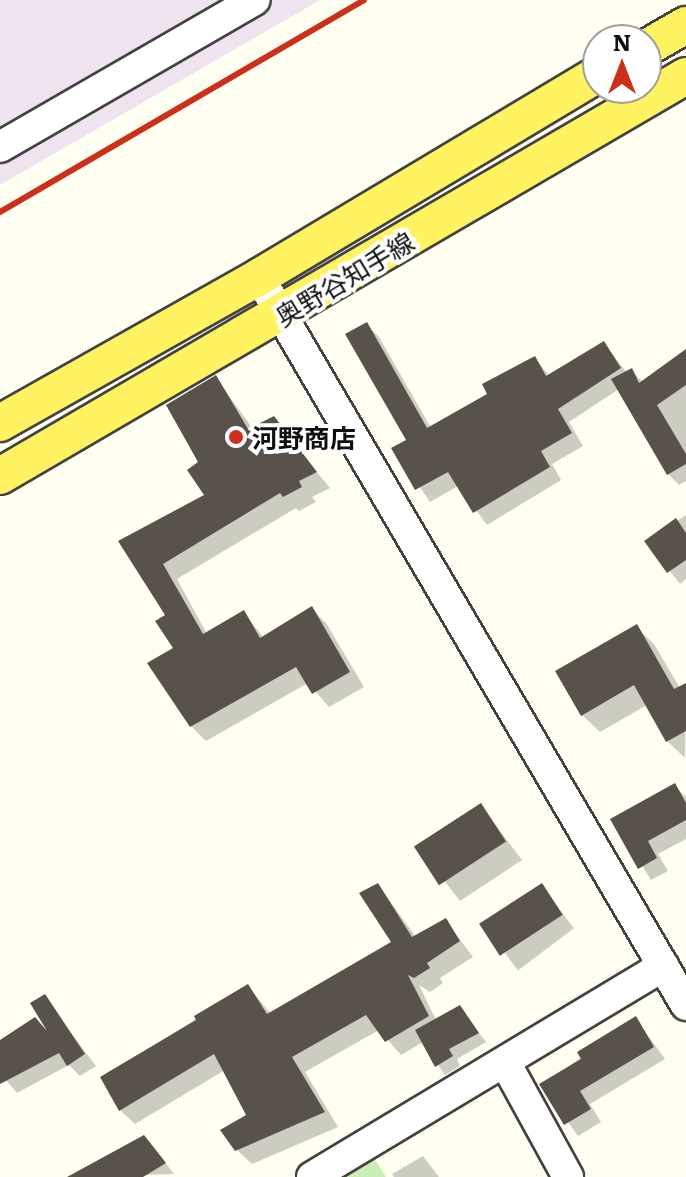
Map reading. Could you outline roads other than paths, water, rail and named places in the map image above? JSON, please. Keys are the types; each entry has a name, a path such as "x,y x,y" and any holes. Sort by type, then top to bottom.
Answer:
{"main road":[{"path":"662,39 686,25"},
{"name":"奥野谷知手線","path":"0,476 281,316 686,76"},
{"name":"奥野谷知手線","path":"0,423 259,277 582,84"}],"street":[{"path":"0,147 255,0"},
{"path":"259,277 686,1005"},
{"path":"312,1177 506,1064 663,966"},
{"path":"506,1064 568,1177"}],"railway":[{"path":"0,212 364,0"}],"place":[{"name":"河野商店","path":"236,437"}]}
